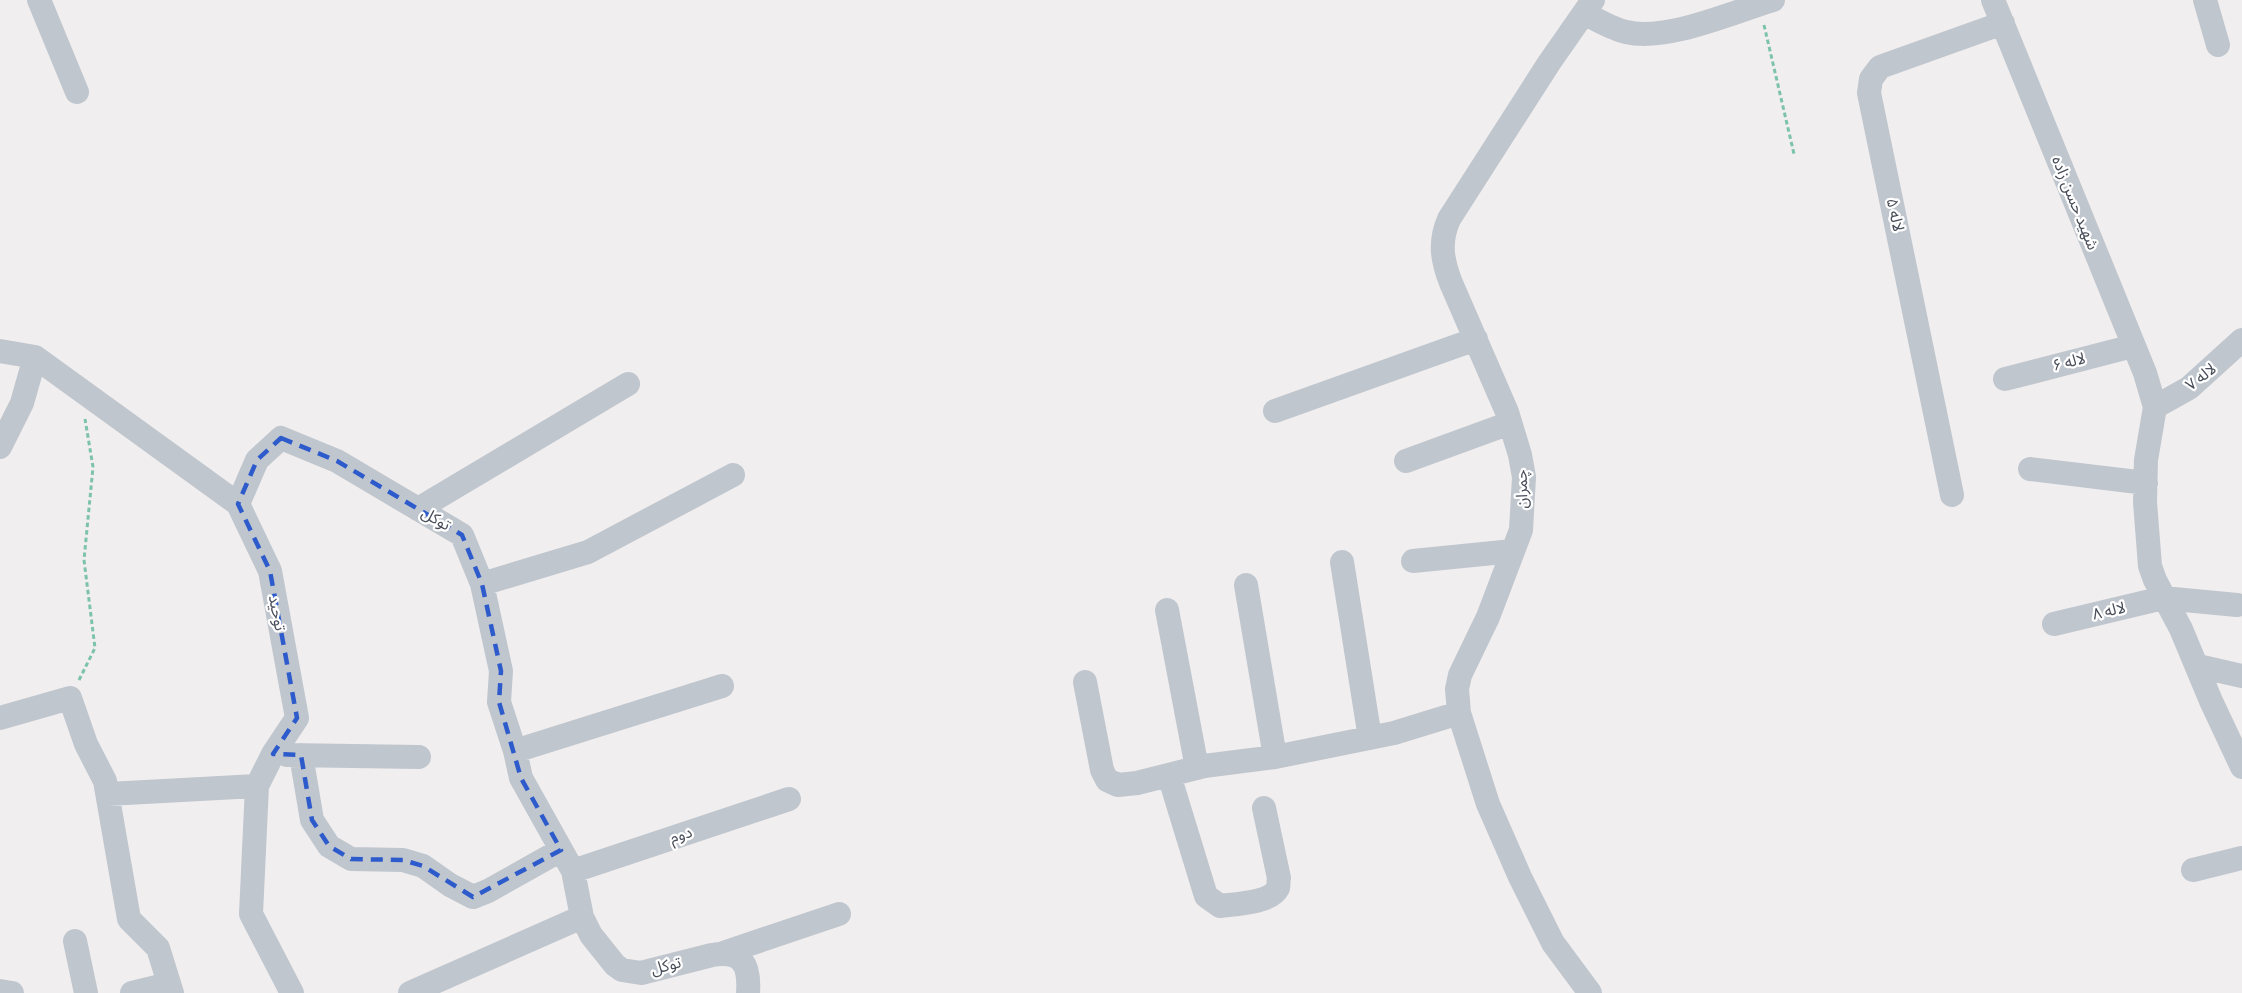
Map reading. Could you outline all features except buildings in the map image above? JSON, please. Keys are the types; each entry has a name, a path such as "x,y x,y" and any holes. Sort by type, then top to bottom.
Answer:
{"street":[{"path":"39,0 77,92"},
{"name":"شهید حسن زاده","path":"1993,0 2145,373 2154,407"},
{"path":"2205,0 2218,45"},
{"path":"1589,7 1624,32 1642,34 1673,32 1766,2"},
{"name":"چمران","path":"1589,7 1536,83 1449,219 1443,232 1442,249 1444,265 1510,423 1524,477 1521,530 1488,617 1460,675 1457,689 1459,714 1488,804 1520,877 1553,943 1590,993"},
{"name":"لاله ۵","path":"1952,495 1869,93 1871,79 1880,67 2003,22"},
{"path":"1275,411 1476,339"},
{"name":"لاله ۷","path":"2154,407 2189,387 2242,340"},
{"name":"لاله ۶","path":"2005,379 2133,346"},
{"name":"توحید","path":"0,351 35,357 238,504 270,571 297,718 273,754 257,786 251,915 292,993"},
{"path":"0,447 22,403 35,357"},
{"path":"418,509 628,384"},
{"path":"2154,407 2149,432 2146,483 2151,566 2163,598 2181,629 2242,767"},
{"path":"1406,461 1510,423"},
{"name":"توکل","path":"238,504 257,460 281,438 337,461 462,535 482,584 501,671 499,702 521,778 573,871 582,916 591,935 615,965 641,973 723,953 839,914"},
{"path":"2030,469 2146,483"},
{"path":"482,584 588,552 733,475"},
{"path":"1413,561 1513,551"},
{"path":"1342,562 1370,738"},
{"path":"1246,585 1275,757"},
{"name":"لاله ۸","path":"2054,624 2163,598 2237,605"},
{"path":"1167,610 1197,768"},
{"path":"2198,666 2242,675"},
{"path":"1085,682 1102,770 1107,780 1119,784 1137,783 1197,768 1275,757 1394,734 1459,714"},
{"path":"515,751 722,686"},
{"path":"0,718 70,698 86,744 105,781 129,919 158,948 171,989 132,993"},
{"path":"273,754 419,757"},
{"path":"301,755 312,820 329,846 351,859 403,860 423,866 450,885 473,897 561,850"},
{"path":"1169,775 1206,896 1220,906 1246,903 1270,896 1278,888 1279,878 1264,808"},
{"path":"108,794 257,786"},
{"name":"دوم","path":"573,871 789,799"},
{"path":"2193,870 2242,858"},
{"path":"410,993 582,916"},
{"path":"75,941 86,993"},
{"path":"723,953 738,956 746,965 748,993"},
{"path":"0,991 12,993"}],"path":[{"path":"1766,2 1794,154"},
{"path":"70,698 94,648 84,560 93,467 80,390"}],"highlighted area":[{"path":"281,438 337,461 462,535 482,584 501,671 499,702 521,778 561,850 473,897 423,866 403,860 351,859 329,846 312,820 301,755 273,754 297,718 270,571 238,504 257,460"}]}
